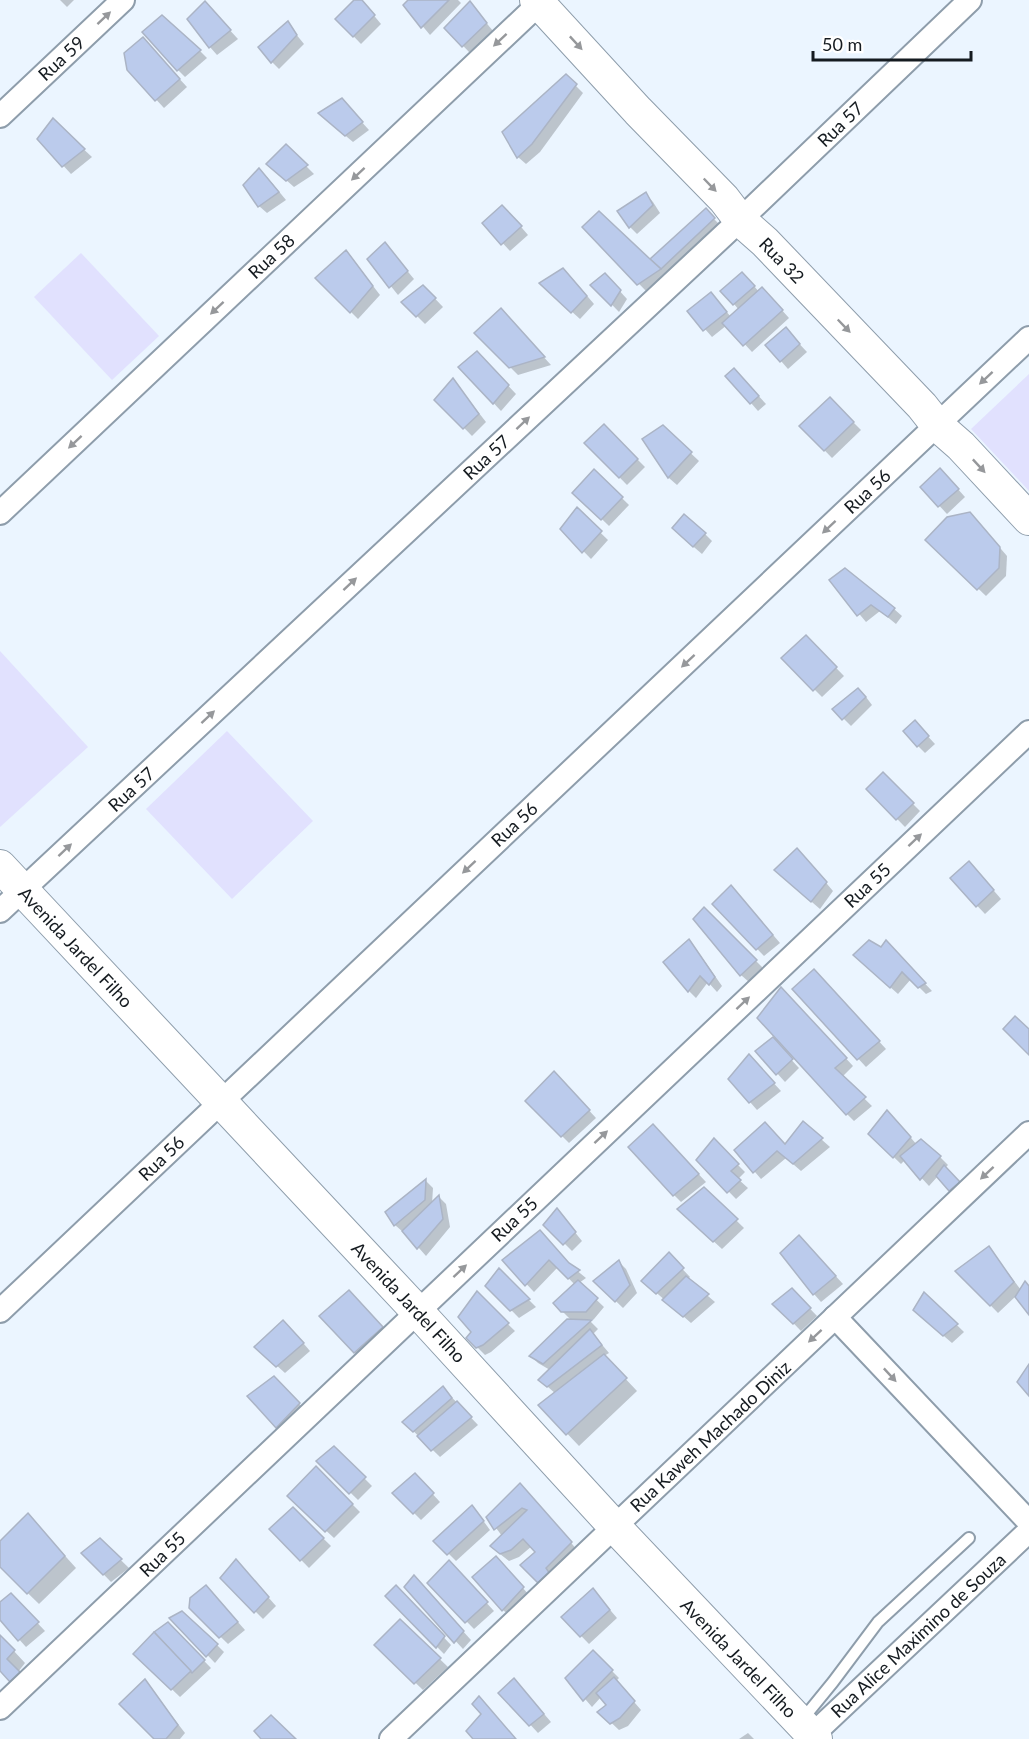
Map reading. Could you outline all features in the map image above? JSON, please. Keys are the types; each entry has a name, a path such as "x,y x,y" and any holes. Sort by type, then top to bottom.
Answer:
{"main road":[{"name":"Rua 32","path":"539,1 724,199 740,220 765,242 1029,519"},
{"name":"Avenida Jardel Filho","path":"0,866 809,1734"}],"street":[{"name":"Rua 59","path":"0,116 123,0"},
{"name":"Rua 57","path":"0,911 740,220 970,0"},
{"name":"Rua 58","path":"0,513 539,1"},
{"name":"Rua 56","path":"0,1311 1029,338"},
{"name":"Rua 55","path":"0,1708 1029,732"},
{"name":"Rua Kaweh Machado Diniz","path":"392,1739 1029,1133"},
{"path":"835,1317 1029,1522"},
{"name":"Rua Alice Maximino de Souza","path":"809,1734 1029,1531"}],"lane":[{"path":"809,1734 833,1682 878,1622 969,1538"}],"shaded area":[{"path":"81,253 159,336 112,380 34,297"},
{"path":"1029,374 1029,491 971,429"},
{"path":"0,651 88,747 0,827"},
{"path":"227,731 313,821 232,899 146,809"}],"building":[{"path":"354,0 362,0 375,15 353,37 335,19"},
{"path":"408,0 449,0 421,28 403,5"},
{"path":"205,1 231,30 209,48 187,19"},
{"path":"470,1 487,23 462,47 444,28"},
{"path":"162,15 201,50 177,71 142,32"},
{"path":"288,21 297,35 271,63 258,47"},
{"path":"143,37 180,79 155,101 127,70 124,53"},
{"path":"566,74 577,84 532,144 517,158 502,132"},
{"path":"342,98 363,122 345,136 318,113"},
{"path":"53,118 85,149 62,167 37,139"},
{"path":"286,144 308,165 286,181 266,164"},
{"path":"259,168 279,192 258,207 243,185"},
{"path":"646,192 653,205 629,228 617,211"},
{"path":"502,205 522,226 501,245 482,223"},
{"path":"706,208 715,218 661,269 650,259"},
{"path":"599,211 661,269 637,285 582,227"},
{"path":"385,242 408,271 389,288 367,259"},
{"path":"346,250 373,286 350,313 315,278"},
{"path":"563,268 587,296 571,313 539,283"},
{"path":"742,272 755,286 733,305 720,291"},
{"path":"605,273 621,290 611,306 590,285"},
{"path":"423,285 436,298 416,317 401,302"},
{"path":"762,287 783,310 743,346 722,323"},
{"path":"711,292 727,312 703,331 687,311"},
{"path":"501,308 545,357 509,368 474,333"},
{"path":"786,327 800,344 780,362 765,345"},
{"path":"477,351 509,385 493,404 458,367"},
{"path":"734,368 759,396 750,404 725,376"},
{"path":"453,378 479,414 463,429 434,400"},
{"path":"830,397 854,422 824,451 799,426"},
{"path":"604,424 638,459 619,478 584,443"},
{"path":"663,425 692,452 668,478 642,439"},
{"path":"940,468 959,489 938,507 920,487"},
{"path":"594,469 623,497 601,520 572,493"},
{"path":"577,507 602,531 582,553 560,529"},
{"path":"970,512 1000,547 999,568 977,590 925,540 947,517"},
{"path":"684,514 706,533 693,547 672,528"},
{"path":"845,568 895,608 888,617 871,605 857,616 829,580"},
{"path":"806,635 837,667 813,691 781,658"},
{"path":"858,688 866,697 842,720 832,709"},
{"path":"915,720 929,736 917,747 903,731"},
{"path":"883,772 914,803 896,820 866,789"},
{"path":"797,848 827,882 811,902 774,870"},
{"path":"969,861 994,890 976,907 950,878"},
{"path":"731,885 773,935 756,950 712,904"},
{"path":"704,907 757,960 740,976 693,919"},
{"path":"689,939 715,977 709,985 700,976 688,992 663,962"},
{"path":"869,940 881,947 886,940 926,983 918,988 902,972 890,988 853,955"},
{"path":"814,969 880,1041 857,1060 792,989"},
{"path":"781,987 847,1058 835,1068 866,1097 846,1115 757,1018"},
{"path":"1015,1016 1029,1029 1029,1055 1003,1029"},
{"path":"773,1037 793,1059 776,1075 755,1051"},
{"path":"749,1054 775,1083 749,1103 728,1079"},
{"path":"554,1071 590,1110 561,1137 525,1101"},
{"path":"887,1110 911,1137 893,1158 868,1134"},
{"path":"803,1121 823,1138 793,1164 777,1151 753,1173 734,1150 765,1122 785,1144"},
{"path":"653,1124 699,1174 673,1196 628,1147"},
{"path":"714,1138 739,1164 731,1171 741,1180 727,1193 696,1160"},
{"path":"921,1139 941,1156 920,1180 900,1156"},
{"path":"944,1165 960,1182 949,1191 936,1176"},
{"path":"426,1179 425,1200 394,1226 385,1212"},
{"path":"704,1187 738,1219 713,1242 677,1209"},
{"path":"439,1195 443,1219 417,1249 402,1231"},
{"path":"557,1208 576,1232 563,1245 543,1225"},
{"path":"540,1230 569,1263 580,1270 568,1279 549,1260 525,1286 502,1260"},
{"path":"799,1235 836,1276 813,1295 780,1253"},
{"path":"989,1246 1014,1282 990,1306 955,1271"},
{"path":"669,1252 684,1268 656,1294 641,1281"},
{"path":"619,1260 630,1285 615,1302 593,1281"},
{"path":"499,1268 530,1299 510,1311 485,1286"},
{"path":"686,1276 709,1294 683,1317 662,1300"},
{"path":"578,1280 598,1298 586,1312 561,1312 553,1303"},
{"path":"1025,1281 1029,1286 1029,1315 1015,1297"},
{"path":"792,1288 811,1308 793,1324 772,1304"},
{"path":"349,1290 383,1327 354,1353 319,1316"},
{"path":"477,1291 509,1323 483,1345 476,1348 466,1338 471,1332 458,1317"},
{"path":"924,1292 958,1324 943,1336 913,1310"},
{"path":"567,1319 592,1320 543,1364 529,1356"},
{"path":"283,1320 304,1343 276,1367 254,1347"},
{"path":"590,1329 602,1345 547,1387 538,1380"},
{"path":"604,1354 627,1378 566,1435 538,1405"},
{"path":"1029,1364 1029,1396 1017,1382"},
{"path":"274,1376 300,1403 276,1428 247,1396"},
{"path":"443,1386 452,1398 413,1432 402,1422"},
{"path":"457,1401 472,1417 431,1451 417,1436"},
{"path":"334,1446 366,1477 349,1494 316,1461"},
{"path":"316,1466 353,1504 325,1532 287,1496"},
{"path":"415,1473 434,1493 413,1514 392,1493"},
{"path":"520,1483 572,1542 546,1568 550,1574 538,1583 520,1565 535,1552 523,1539 511,1550 500,1554 490,1546 527,1510 522,1508 494,1530 486,1517"},
{"path":"472,1505 484,1521 447,1555 433,1541"},
{"path":"293,1507 324,1538 300,1561 269,1529"},
{"path":"28,1513 65,1556 27,1594 0,1567 0,1541"},
{"path":"100,1538 122,1559 103,1575 81,1553"},
{"path":"496,1556 524,1587 502,1611 472,1577"},
{"path":"236,1559 269,1597 254,1613 220,1578"},
{"path":"449,1560 488,1602 465,1623 427,1583"},
{"path":"414,1575 464,1631 454,1643 404,1587"},
{"path":"206,1585 238,1622 219,1638 189,1608 190,1598"},
{"path":"396,1585 445,1636 436,1648 385,1596"},
{"path":"593,1588 610,1610 580,1637 561,1617"},
{"path":"11,1593 39,1622 18,1641 0,1620 0,1602"},
{"path":"182,1611 218,1644 206,1657 169,1618"},
{"path":"400,1619 441,1658 414,1684 374,1645"},
{"path":"168,1622 205,1660 192,1673 154,1632"},
{"path":"154,1632 191,1671 171,1690 133,1654"},
{"path":"0,1635 15,1650 7,1659 21,1673 10,1682 0,1671"},
{"path":"593,1650 613,1670 583,1701 565,1678"},
{"path":"614,1677 635,1701 620,1718 610,1724 597,1712 606,1705 596,1693"},
{"path":"514,1678 544,1714 529,1726 498,1693"},
{"path":"145,1679 178,1725 166,1739 154,1739 119,1704"},
{"path":"479,1696 516,1739 473,1739 466,1731 481,1714 472,1704"},
{"path":"271,1715 296,1739 261,1739 254,1731"}]}
